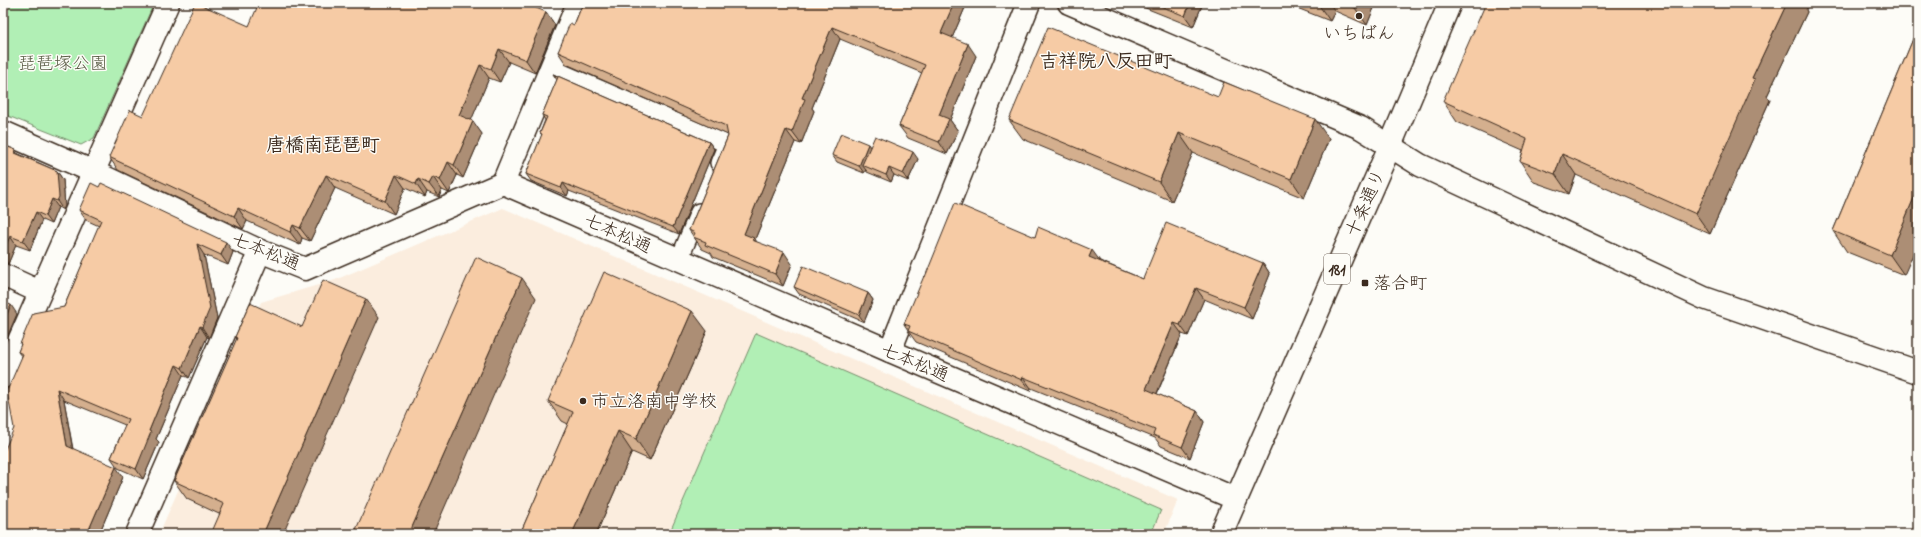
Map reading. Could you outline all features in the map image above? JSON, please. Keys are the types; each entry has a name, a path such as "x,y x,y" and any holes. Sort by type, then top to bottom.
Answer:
{"street":[{"path":"3,377 168,3"},
{"path":"503,183 578,3"},
{"path":"890,351 1029,3"},
{"path":"1069,3 1360,128 1420,165 1704,298 1918,372"},
{"name":"十条通り","path":"1221,534 1390,146 1450,3"},
{"name":"七本松通","path":"3,132 94,172 260,251 305,269 503,183 1236,499"},
{"path":"137,534 260,251"},
{"path":"3,275 40,292"}],"lane":[{"path":"551,68 727,144 680,260"}],"shaded area":[{"name":"市立洛南中学校","path":"503,208 1178,500 1164,534 159,534 261,302 335,280"}],"green space":[{"name":"琵琶塚公園","path":"3,3 154,3 94,138 81,145 3,114"},
{"path":"756,333 1161,510 1151,534 669,534"}],"building":[{"path":"195,3 249,26 259,3 524,3 546,12 526,60 499,49 491,69 480,65 459,115 473,121 454,165 448,162 440,180 433,177 429,184 418,179 416,184 396,175 385,201 326,175 300,228 293,225 290,232 238,208 234,216 109,157 130,110 143,116"},
{"path":"583,3 954,3 941,33 968,44 939,115 949,119 939,142 899,126 925,65 832,27 802,98 805,99 792,132 786,130 744,234 754,238 752,240 784,252 775,274 705,245 706,242 693,237 695,233 689,230 728,136 726,126 558,52 570,23 574,25"},
{"path":"1153,3 1190,3 1185,16"},
{"path":"1344,3 1357,3 1355,8"},
{"path":"1486,3 1787,3 1752,78 1755,79 1696,214 1562,154 1555,174 1520,161 1527,139 1443,101"},
{"path":"1048,27 1218,97 1224,82 1315,119 1291,179 1179,133 1159,182 1009,120"},
{"path":"1918,27 1918,188 1890,255 1833,231"},
{"path":"553,74 709,142 673,227 563,183 561,188 526,174 547,117 542,115 558,77"},
{"path":"841,133 868,144 859,166 832,155"},
{"path":"875,136 913,152 903,174 889,168 886,175 862,165"},
{"path":"3,145 16,150 15,153 57,171 59,197 57,201 52,199 45,216 36,212 23,241 10,236 3,252"},
{"path":"91,183 99,187 101,183 226,242 221,255 197,244 210,308 202,327 200,326 182,368 176,365 149,431 151,432 136,469 111,458 128,419 57,389 67,446 116,467 87,534 3,534 3,454 14,428 7,391 23,354 18,352 33,313 64,307 101,220 79,210"},
{"path":"955,203 1035,237 1038,227 1092,250 1089,257 1143,279 1166,223 1263,263 1244,307 1196,288 1180,325 1174,323 1146,389 1197,411 1182,447 1153,435 1155,430 1023,377 1022,380 908,331 910,326 904,324"},
{"path":"476,257 522,278 409,534 354,534"},
{"path":"803,266 868,293 859,315 794,287"},
{"path":"604,272 692,311 636,439 618,431 572,534 520,534 573,412 548,401"},
{"path":"323,280 366,299 263,534 211,534 224,504 174,481 237,338 235,337 250,303 302,327"},
{"path":"3,302 11,305 3,323"}],"place":[{"name":"いちばん","path":"1359,16"},
{"name":"落合町","path":"1365,283"},
{"name":"市立洛南中学校","path":"583,401"}],"district":[{"name":"吉祥院八反田町","path":"1106,60"},
{"name":"唐橋南琵琶町","path":"323,144"}]}
